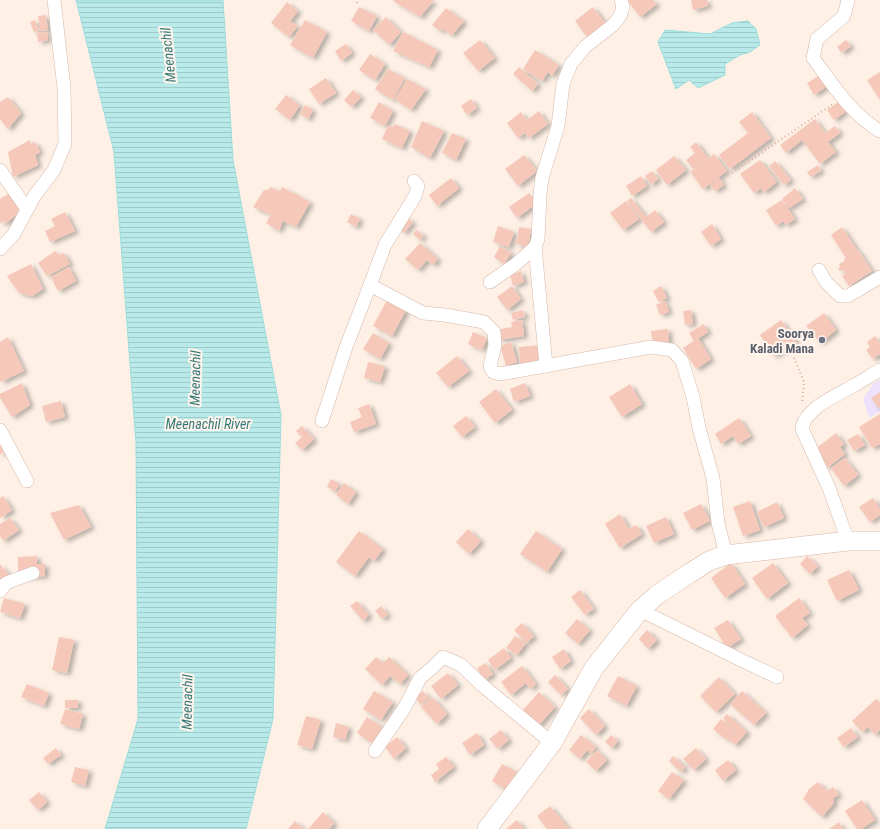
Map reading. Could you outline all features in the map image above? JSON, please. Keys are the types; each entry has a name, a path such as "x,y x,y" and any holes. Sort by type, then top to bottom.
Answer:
{"main road":[{"path":"487,829 552,743 594,668 640,610 658,594 709,561 726,555 848,541 880,541"}],"street":[{"path":"0,249 14,234 35,195 54,170 65,144 64,88 54,0"},
{"path":"546,366 535,247 538,239 542,178 558,126 563,84 571,64 585,47 613,25 620,16 623,7 621,0"},
{"path":"848,0 844,16 817,39 813,58 846,103 880,132"},
{"path":"0,170 27,209"},
{"path":"322,420 345,350 385,245 415,196 418,186 414,182"},
{"path":"490,282 516,264 535,247"},
{"path":"819,270 826,282 840,296 848,296 880,277"},
{"path":"370,285 423,313 445,315 484,322 494,332 495,345 490,366 493,372 500,374 651,347 672,350 682,361 693,397 699,428 713,478 718,523 726,555"},
{"path":"848,541 829,488 802,429 802,423 820,405 880,370"},
{"path":"0,430 27,481"},
{"path":"0,591 6,583 33,573"},
{"path":"640,610 777,677"},
{"path":"375,751 406,707 420,678 443,657 461,665 482,685 552,743"}],"path":[{"path":"732,173 842,97"},
{"path":"794,358 804,382 802,402 803,414 807,417"}],"shaded area":[{"path":"880,379 880,411 869,418 863,399 873,384"}],"water":[{"name":"Meenachil River","path":"76,0 223,0 233,160 281,415 273,719 246,829 105,829 138,719 136,443 114,152"},
{"path":"748,21 756,29 760,45 750,52 740,55 725,64 725,75 698,88 689,80 676,89 658,42 665,30 710,34 732,23"}],"building":[{"path":"434,0 420,17 393,1"},
{"path":"627,0 653,0 657,4 640,17"},
{"path":"691,0 707,0 708,6 693,10"},
{"path":"287,2 298,11 290,21 298,26 289,37 271,23"},
{"path":"359,7 377,16 369,31 351,21"},
{"path":"593,7 605,23 587,37 575,21"},
{"path":"446,8 464,21 452,35 442,29 440,31 432,25"},
{"path":"46,15 48,30 40,31 38,16"},
{"path":"386,17 401,32 389,45 373,30"},
{"path":"35,20 39,30 34,32 30,22"},
{"path":"305,20 327,32 313,58 290,45"},
{"path":"47,32 48,40 38,42 37,33"},
{"path":"403,32 438,50 429,67 393,51"},
{"path":"480,40 495,58 478,71 463,53"},
{"path":"846,40 851,46 842,53 837,47"},
{"path":"346,44 352,53 341,61 335,51"},
{"path":"535,50 559,65 552,76 548,72 542,81 523,69"},
{"path":"370,54 385,64 375,80 359,70"},
{"path":"519,67 538,84 532,91 513,74"},
{"path":"388,69 405,78 393,100 375,89"},
{"path":"880,72 880,100 867,80"},
{"path":"820,75 827,86 814,95 807,83"},
{"path":"326,78 336,93 319,104 309,89"},
{"path":"407,79 426,89 411,110 395,99"},
{"path":"353,90 361,97 352,107 344,100"},
{"path":"286,95 300,105 290,120 275,109"},
{"path":"8,97 21,113 8,129 0,119 0,102"},
{"path":"471,99 477,108 467,115 461,106"},
{"path":"379,102 393,111 385,126 370,118"},
{"path":"838,102 845,112 834,120 827,110"},
{"path":"305,105 313,110 308,119 300,114"},
{"path":"539,111 548,124 529,138 525,133 518,138 507,123 521,112 527,120"},
{"path":"752,112 771,138 730,169 719,155 748,133 739,122"},
{"path":"815,119 825,133 835,126 840,133 828,142 836,152 820,164 802,140 786,153 780,145"},
{"path":"422,121 444,131 430,158 411,147"},
{"path":"395,124 410,131 402,148 382,139 388,125 393,127"},
{"path":"452,133 466,139 456,160 442,153"},
{"path":"30,140 30,145 35,142 40,152 35,155 38,165 13,177 8,152"},
{"path":"696,142 708,158 693,169 686,160 695,153 690,147"},
{"path":"714,154 727,171 703,189 690,172"},
{"path":"524,155 537,171 518,186 505,169"},
{"path":"674,156 686,170 667,185 656,170"},
{"path":"760,160 777,182 764,192 761,188 754,193 740,174"},
{"path":"775,161 791,180 784,185 769,166"},
{"path":"818,165 821,171 810,177 807,172"},
{"path":"652,171 658,179 651,185 645,176"},
{"path":"641,176 647,186 632,196 626,186"},
{"path":"451,178 459,188 437,206 429,195"},
{"path":"719,178 724,185 715,191 710,185"},
{"path":"270,187 280,191 282,187 310,202 296,227 283,221 279,231 266,223 271,215 253,207 264,190 268,190"},
{"path":"795,188 803,199 789,208 782,199"},
{"path":"10,193 23,209 5,224 3,221 0,224 0,199"},
{"path":"529,193 537,203 517,218 509,207"},
{"path":"631,198 646,217 655,210 664,222 651,232 627,201"},
{"path":"782,200 795,219 786,225 783,221 776,226 766,210"},
{"path":"626,201 639,219 623,230 610,213"},
{"path":"65,212 75,231 50,242 45,231 55,226 51,219"},
{"path":"351,214 360,219 356,227 347,222"},
{"path":"408,218 413,222 404,233 399,228"},
{"path":"712,224 721,239 711,246 701,232"},
{"path":"498,226 514,232 509,247 493,242"},
{"path":"519,227 531,229 528,247 516,244"},
{"path":"842,227 857,250 846,258 831,235"},
{"path":"417,230 424,236 420,240 413,234"},
{"path":"420,243 438,259 433,265 427,260 418,270 405,259"},
{"path":"500,246 511,253 504,264 494,257"},
{"path":"858,250 872,271 849,286 842,276 846,273 838,269 840,267 839,264"},
{"path":"55,251 59,255 64,253 70,264 47,276 38,263"},
{"path":"31,264 43,289 32,296 19,293 7,276"},
{"path":"69,267 76,281 58,291 51,277"},
{"path":"521,271 524,282 513,286 510,275"},
{"path":"512,286 521,299 507,310 497,297"},
{"path":"661,286 667,298 659,302 653,291"},
{"path":"387,300 406,310 392,336 373,326"},
{"path":"665,301 669,312 660,315 656,305"},
{"path":"523,310 525,317 513,320 511,313"},
{"path":"691,310 693,324 685,325 683,311"},
{"path":"824,313 836,330 820,343 806,326"},
{"path":"522,320 524,336 498,340 497,330 512,327 511,322"},
{"path":"781,320 796,341 774,356 760,335"},
{"path":"704,324 708,332 694,341 689,333"},
{"path":"668,329 669,343 653,345 651,331"},
{"path":"473,332 487,338 482,350 468,344"},
{"path":"373,333 389,343 380,359 363,349"},
{"path":"875,336 880,344 880,354 873,359 866,350 870,347 867,342"},
{"path":"8,337 24,371 0,382 0,342"},
{"path":"698,338 711,359 696,369 683,348"},
{"path":"511,342 517,362 506,366 500,346"},
{"path":"542,345 542,362 520,363 519,347"},
{"path":"457,356 469,371 448,387 436,373"},
{"path":"368,362 385,366 380,382 364,378"},
{"path":"22,383 30,405 12,417 0,398 0,394"},
{"path":"525,383 530,396 514,402 510,389"},
{"path":"630,384 642,404 622,417 609,397"},
{"path":"496,389 512,410 495,423 479,402"},
{"path":"880,392 880,407 878,408 871,398"},
{"path":"61,401 65,417 46,422 42,406"},
{"path":"369,404 376,424 354,432 350,422 362,417 358,408"},
{"path":"880,414 880,444 872,448 859,427"},
{"path":"466,416 475,427 462,437 453,426"},
{"path":"739,418 751,436 738,444 733,436 721,444 715,434"},
{"path":"302,426 314,439 302,450 295,443 302,437 296,431"},
{"path":"836,433 844,444 840,447 845,454 827,468 814,450"},
{"path":"858,434 865,445 854,451 847,440"},
{"path":"0,443 6,450 0,455"},
{"path":"845,458 858,475 844,486 831,468"},
{"path":"331,479 340,484 335,491 327,487"},
{"path":"344,483 356,492 348,504 336,495"},
{"path":"3,496 12,510 0,518 0,498"},
{"path":"873,498 880,509 880,515 870,522 859,507"},
{"path":"750,501 760,530 743,536 733,507"},
{"path":"777,502 784,518 764,527 757,512"},
{"path":"701,504 710,521 692,530 683,513"},
{"path":"79,505 91,527 64,540 50,513"},
{"path":"620,514 629,529 636,525 642,534 620,548 605,524"},
{"path":"666,517 674,534 654,543 646,526"},
{"path":"10,518 19,530 3,541 0,536 0,524"},
{"path":"468,529 481,541 469,554 456,542"},
{"path":"359,531 383,549 374,561 369,557 355,576 336,562"},
{"path":"536,531 562,549 547,572 520,554"},
{"path":"37,556 37,564 45,564 45,576 18,577 18,557"},
{"path":"807,556 818,566 810,574 800,564"},
{"path":"731,563 745,584 725,598 711,578"},
{"path":"773,563 788,583 767,599 752,578"},
{"path":"0,564 9,575 0,582"},
{"path":"849,570 859,590 837,601 827,580"},
{"path":"580,590 594,609 585,615 571,597"},
{"path":"4,598 25,604 20,618 0,612"},
{"path":"799,598 810,613 802,618 808,625 792,638 775,616"},
{"path":"357,601 369,615 363,621 350,606"},
{"path":"381,606 388,615 382,619 375,611"},
{"path":"577,619 590,630 578,644 565,633"},
{"path":"728,620 741,639 727,648 714,628"},
{"path":"522,623 534,636 527,643 514,630"},
{"path":"647,630 657,640 648,649 639,639"},
{"path":"515,636 526,643 517,655 506,648"},
{"path":"59,637 74,640 67,673 52,670"},
{"path":"504,648 511,658 495,670 488,660"},
{"path":"564,649 571,661 560,669 552,657"},
{"path":"376,657 383,663 389,657 408,675 400,684 390,676 382,685 365,669"},
{"path":"486,663 493,674 484,680 477,668"},
{"path":"522,666 536,684 530,689 526,683 511,695 501,682"},
{"path":"448,673 458,685 441,699 431,686"},
{"path":"555,675 568,689 561,695 548,682"},
{"path":"618,676 637,686 626,706 607,696"},
{"path":"719,677 735,694 716,712 700,696"},
{"path":"27,684 49,693 44,706 21,697"},
{"path":"374,691 393,702 381,720 363,709"},
{"path":"423,691 429,698 421,705 415,698"},
{"path":"742,691 766,713 754,725 730,704"},
{"path":"539,692 555,707 538,726 522,711"},
{"path":"432,697 447,714 437,724 421,707"},
{"path":"876,699 880,703 880,730 875,735 868,727 862,732 852,721"},
{"path":"65,700 78,700 78,708 65,708"},
{"path":"65,709 83,714 79,729 60,724"},
{"path":"589,709 605,726 596,735 580,718"},
{"path":"727,714 747,732 735,745 728,739 736,731 723,718"},
{"path":"306,716 321,720 312,749 297,745"},
{"path":"367,717 382,727 372,743 357,733"},
{"path":"721,719 735,730 727,740 713,729"},
{"path":"336,723 349,727 345,740 333,737"},
{"path":"851,728 858,737 844,747 837,738"},
{"path":"501,730 509,740 498,749 489,739"},
{"path":"477,733 484,745 470,755 462,743"},
{"path":"581,735 596,747 591,754 587,750 580,759 569,750"},
{"path":"611,735 618,741 612,748 605,742"},
{"path":"397,737 406,748 394,759 385,747"},
{"path":"56,748 61,755 48,764 43,758"},
{"path":"696,748 706,759 694,770 683,759"},
{"path":"597,750 607,760 596,771 586,762"},
{"path":"673,756 685,767 681,772 669,761"},
{"path":"446,757 454,767 435,782 431,775 439,769 436,764"},
{"path":"728,760 736,770 723,781 715,770"},
{"path":"502,764 517,772 506,790 492,781"},
{"path":"75,767 89,770 85,786 71,782"},
{"path":"672,772 684,780 669,799 658,791"},
{"path":"818,782 827,791 833,787 839,795 833,798 834,803 822,817 803,799 809,789"},
{"path":"39,792 47,802 38,810 29,800"},
{"path":"862,800 875,820 861,829 857,829 845,811"},
{"path":"550,806 569,829 547,829 537,816"},
{"path":"323,812 334,823 329,829 308,829"},
{"path":"517,820 524,829 506,829"},
{"path":"295,821 304,829 288,829"},
{"path":"839,822 843,829 829,829"}],"place":[{"name":"Soorya Kaladi Mana","path":"822,340"}],"water label":[{"name":"Meenachil","path":"168,55"},
{"name":"Meenachil","path":"195,378"},
{"name":"Meenachil","path":"187,702"}]}
